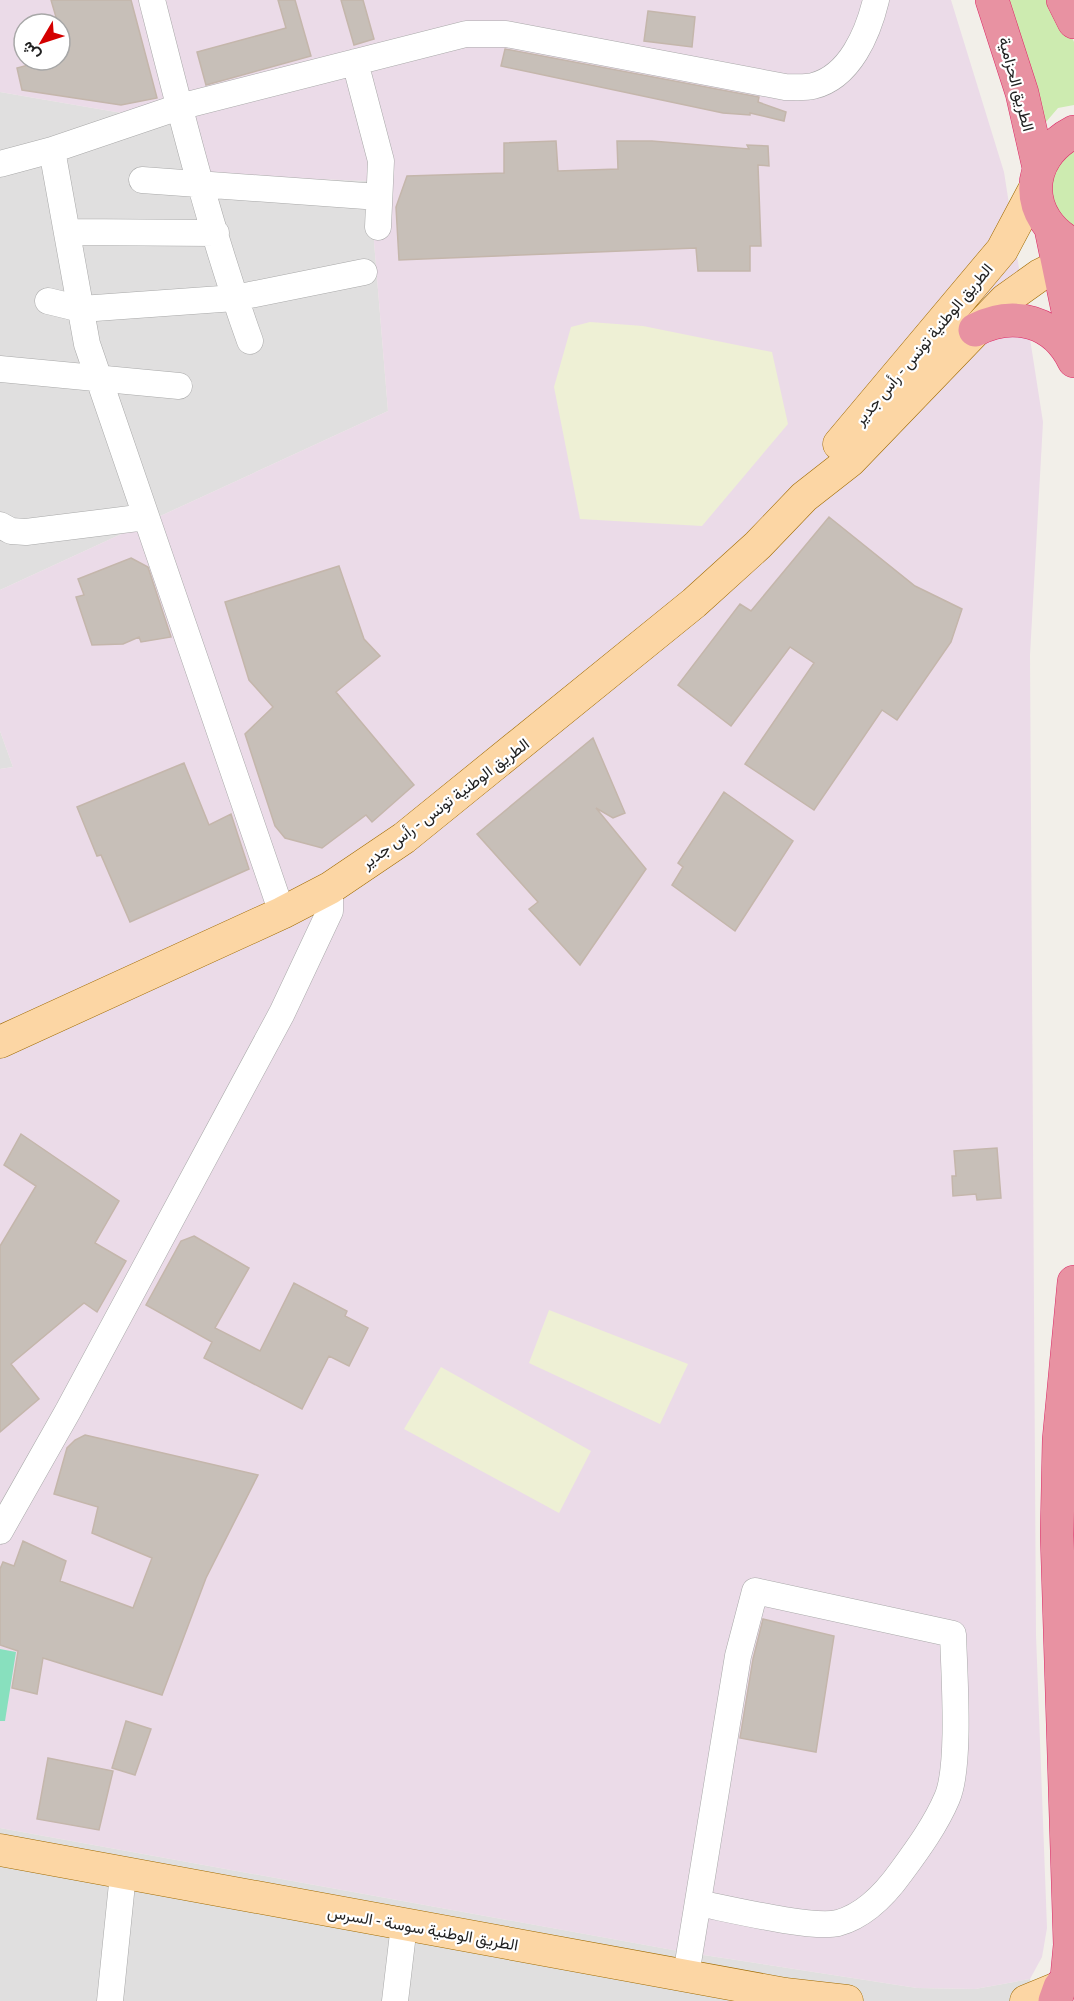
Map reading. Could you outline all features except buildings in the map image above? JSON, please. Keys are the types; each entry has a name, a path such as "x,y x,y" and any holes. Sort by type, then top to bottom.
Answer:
{"highway":[{"name":"الطريق الحزامية","path":"992,0 1022,93 1037,178 1040,210 1064,249"},
{"path":"1063,0 1074,22"},
{"path":"1037,178 1048,152 1061,139 1074,132"},
{"path":"1064,249 1074,340"},
{"path":"975,330 1004,319 1034,323 1060,339 1074,361"},
{"path":"1064,1984 1070,1945 1057,1535 1059,1440 1074,1282"}],"main road":[{"name":"الطريق الوطنية تونس - رأس جدير","path":"804,497 834,450 1002,250 1037,178"},
{"name":"الطريق الوطنية تونس - رأس جدير","path":"0,1042 282,913 330,888 404,838 565,710 694,603 758,545 804,497 850,461 1005,300 1064,249"},
{"name":"الطريق الوطنية سوسة - السرس","path":"0,1850 686,1976 785,1997 847,2001"},
{"path":"1026,2001 1064,1984"}],"street":[{"path":"152,0 179,107 235,298 250,341"},
{"path":"0,164 47,151 179,107 466,34 506,34 785,87 813,86 837,74 858,50 871,23 876,0"},
{"path":"355,62 381,161 378,227"},
{"path":"0,148 47,151"},
{"path":"47,151 67,232 87,344 282,913"},
{"path":"142,180 379,197"},
{"path":"67,232 216,233"},
{"path":"48,300 81,309 235,298 364,272"},
{"path":"0,369 99,381 179,386"},
{"path":"0,525 11,531 26,532 146,517"},
{"path":"0,1531 68,1411 282,1013 330,911 330,888"},
{"path":"686,1976 738,1656 755,1591 953,1634 954,1758 948,1797 918,1849 893,1884 869,1907 838,1923 818,1924 698,1903"},
{"path":"110,2001 123,1874"},
{"path":"394,2001 404,1925"}],"shaded area":[{"path":"0,0 951,0 1004,172 1043,422 1030,655 1036,1635 1047,1928 1042,1957 1030,1979 975,1989 917,1988 684,1952 0,1828 0,769 13,767 0,731 0,590 388,411 369,181 208,175 184,98 122,113 0,92"},
{"path":"0,92 122,113 184,98 208,175 369,181 388,411 0,590"},
{"path":"0,731 13,767 0,769"},
{"path":"0,1828 684,1952 917,1988 975,1989 1030,1979 1033,2001 0,2001"}],"green space":[{"path":"1002,0 1056,0 1074,42 1074,105 1058,108 1040,129"},
{"path":"1074,150 1074,229 1057,211 1051,191 1058,168"},
{"path":"590,322 643,326 772,352 788,424 702,526 580,519 554,387 571,327"},
{"path":"549,1310 688,1364 660,1424 529,1363"},
{"path":"441,1367 591,1451 559,1513 404,1429"},
{"path":"0,1649 16,1652 5,1721 0,1721"}]}
